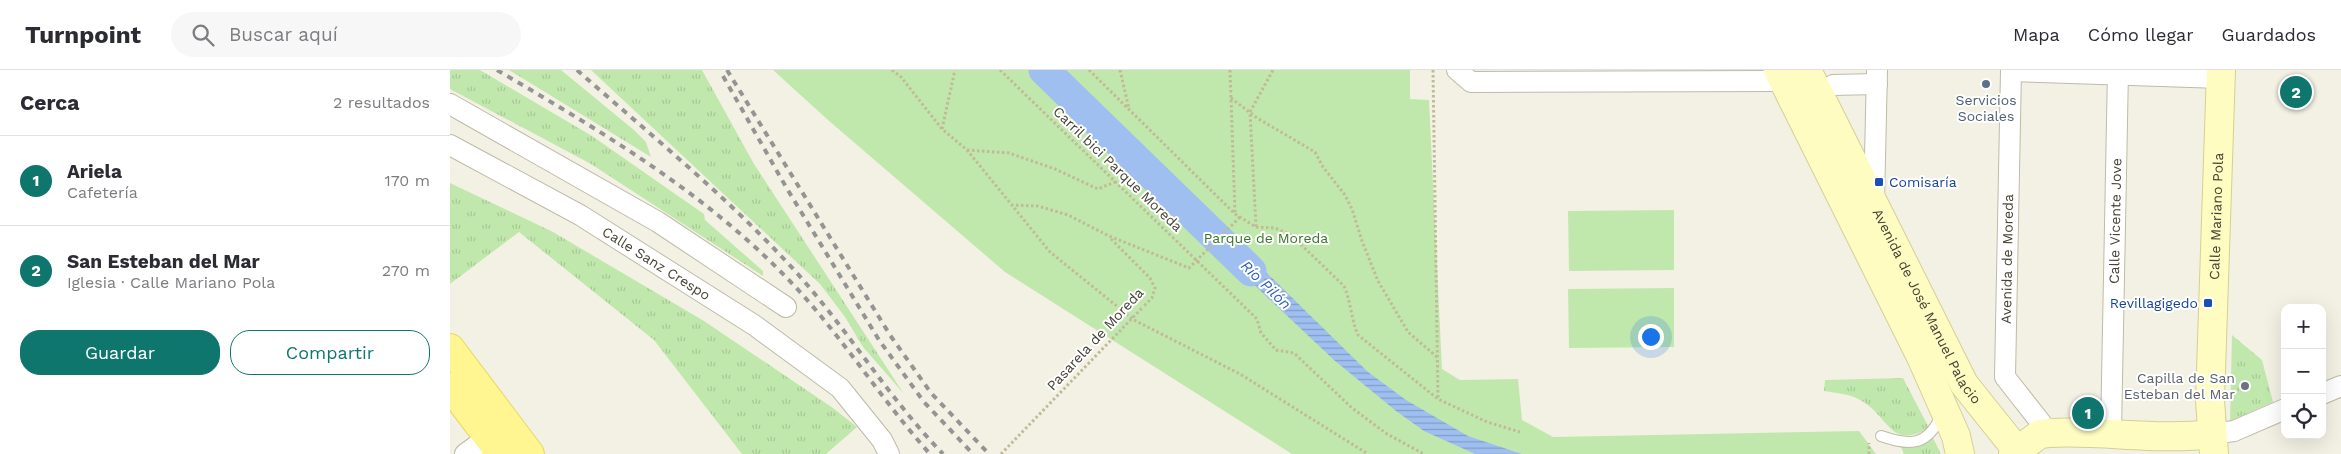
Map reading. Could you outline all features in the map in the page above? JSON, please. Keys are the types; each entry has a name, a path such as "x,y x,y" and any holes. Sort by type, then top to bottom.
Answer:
{"main road":[{"name":"Avenida de José Manuel Palacio","path":"1789,74 1874,201 1964,384 2017,453"},
{"name":"Avenida de José Manuel Palacio","path":"1789,74 1921,357 1956,436 1960,454"},
{"name":"Calle Mariano Pola","path":"2213,444 2210,391 2221,74"},
{"path":"450,348 499,438"},
{"path":"450,387 499,438 530,454"},
{"path":"2017,453 2040,434 2049,433 2111,432 2172,445 2213,444"}],"street":[{"path":"1457,70 1471,82 1789,74"},
{"path":"2011,70 2221,74"},
{"name":"Avenida de Moreda","path":"2011,70 2004,377 2049,433"},
{"name":"Calle Vicente Jove","path":"2111,432 2118,72"},
{"path":"1833,85 1877,77 1874,201"},
{"path":"450,104 658,222 786,307"},
{"name":"Calle Sanz Crespo","path":"450,144 580,214 754,325 840,388 882,440 889,454"},
{"path":"2326,392 2341,386"},
{"path":"2213,444 2234,431 2281,412"},
{"path":"466,454 499,438"}],"lane":[{"path":"1882,436 1897,441 1923,440 1934,431 1944,409"}],"path":[{"path":"892,70 901,76 942,129 967,150 1050,252 1134,320 1240,374 1368,454"},
{"path":"942,129 955,70"},
{"name":"Carril bici Parque Moreda","path":"1000,70 1257,318 1261,333 1276,350 1294,353 1352,408 1388,434 1424,454"},
{"path":"1090,70 1235,214 1256,227 1275,228 1291,235 1344,286 1348,296 1352,320 1358,335 1438,399 1488,422 1520,432"},
{"path":"1120,70 1129,110"},
{"path":"1230,70 1235,214"},
{"path":"1256,227 1250,112 1273,70"},
{"path":"1433,70 1438,399"},
{"path":"1231,98 1250,112 1315,152 1323,167 1345,195 1352,209 1378,281 1408,332 1437,357"},
{"path":"967,150 1009,153 1055,169 1098,189 1115,182"},
{"name":"Pasarela de Moreda","path":"1010,205 1038,206 1068,215 1109,236 1189,268 1196,260"},
{"path":"1196,260 1240,218"},
{"name":"Pasarela de Moreda","path":"1001,454 1152,298 1155,288 1150,278 1109,236"},
{"path":"1869,454 1870,440"}],"green space":[{"path":"450,70 480,70 592,136 704,214 705,220 763,271 763,276 591,164 450,89"},
{"path":"509,70 561,70 634,130 646,142 651,157"},
{"path":"591,70 702,70 754,164 904,394 863,347 845,317 820,284"},
{"name":"Parque de Moreda","path":"773,70 1410,70 1410,99 1429,100 1442,369 1460,380 1518,379 1522,420 1553,437 1859,431 1876,454 1292,454 1005,272 828,120"},
{"path":"450,183 553,232 704,321 833,408 857,427 826,454 742,454 654,340 519,232 450,284"},
{"path":"1674,210 1674,270 1569,271 1568,211"},
{"path":"1674,288 1674,347 1569,348 1568,289"},
{"path":"2232,335 2262,360 2273,402 2230,421"},
{"path":"1903,378 1929,428 1916,434 1898,434 1862,401 1849,395 1824,391 1825,380"},
{"path":"1933,438 1941,454 1904,454 1901,447 1925,443"}],"water":[{"path":"1228,235 1368,372 1406,400 1468,436 1522,454 1475,454 1424,431 1396,411 1334,360 1215,248"}],"waterway":[{"name":"Río Pilón","path":"1044,70 1251,271"}],"railway":[{"path":"497,70 647,162 717,214 750,243 782,273 821,316 930,454"},
{"path":"577,70 708,184 782,257 824,305 901,406 943,454"},
{"path":"727,70 890,335 931,393 989,454"},
{"path":"723,76 786,187 879,340 924,402 973,454"}],"place":[{"name":"Servicios Sociales","path":"1986,84"},
{"name":"San Esteban del Mar","path":"2296,92"},
{"name":"Comisaría","path":"1879,182"},
{"name":"Revillagigedo","path":"2208,303"},
{"name":"Capilla de San Esteban del Mar","path":"2245,386"},
{"name":"Ariela","path":"2088,413"}]}
